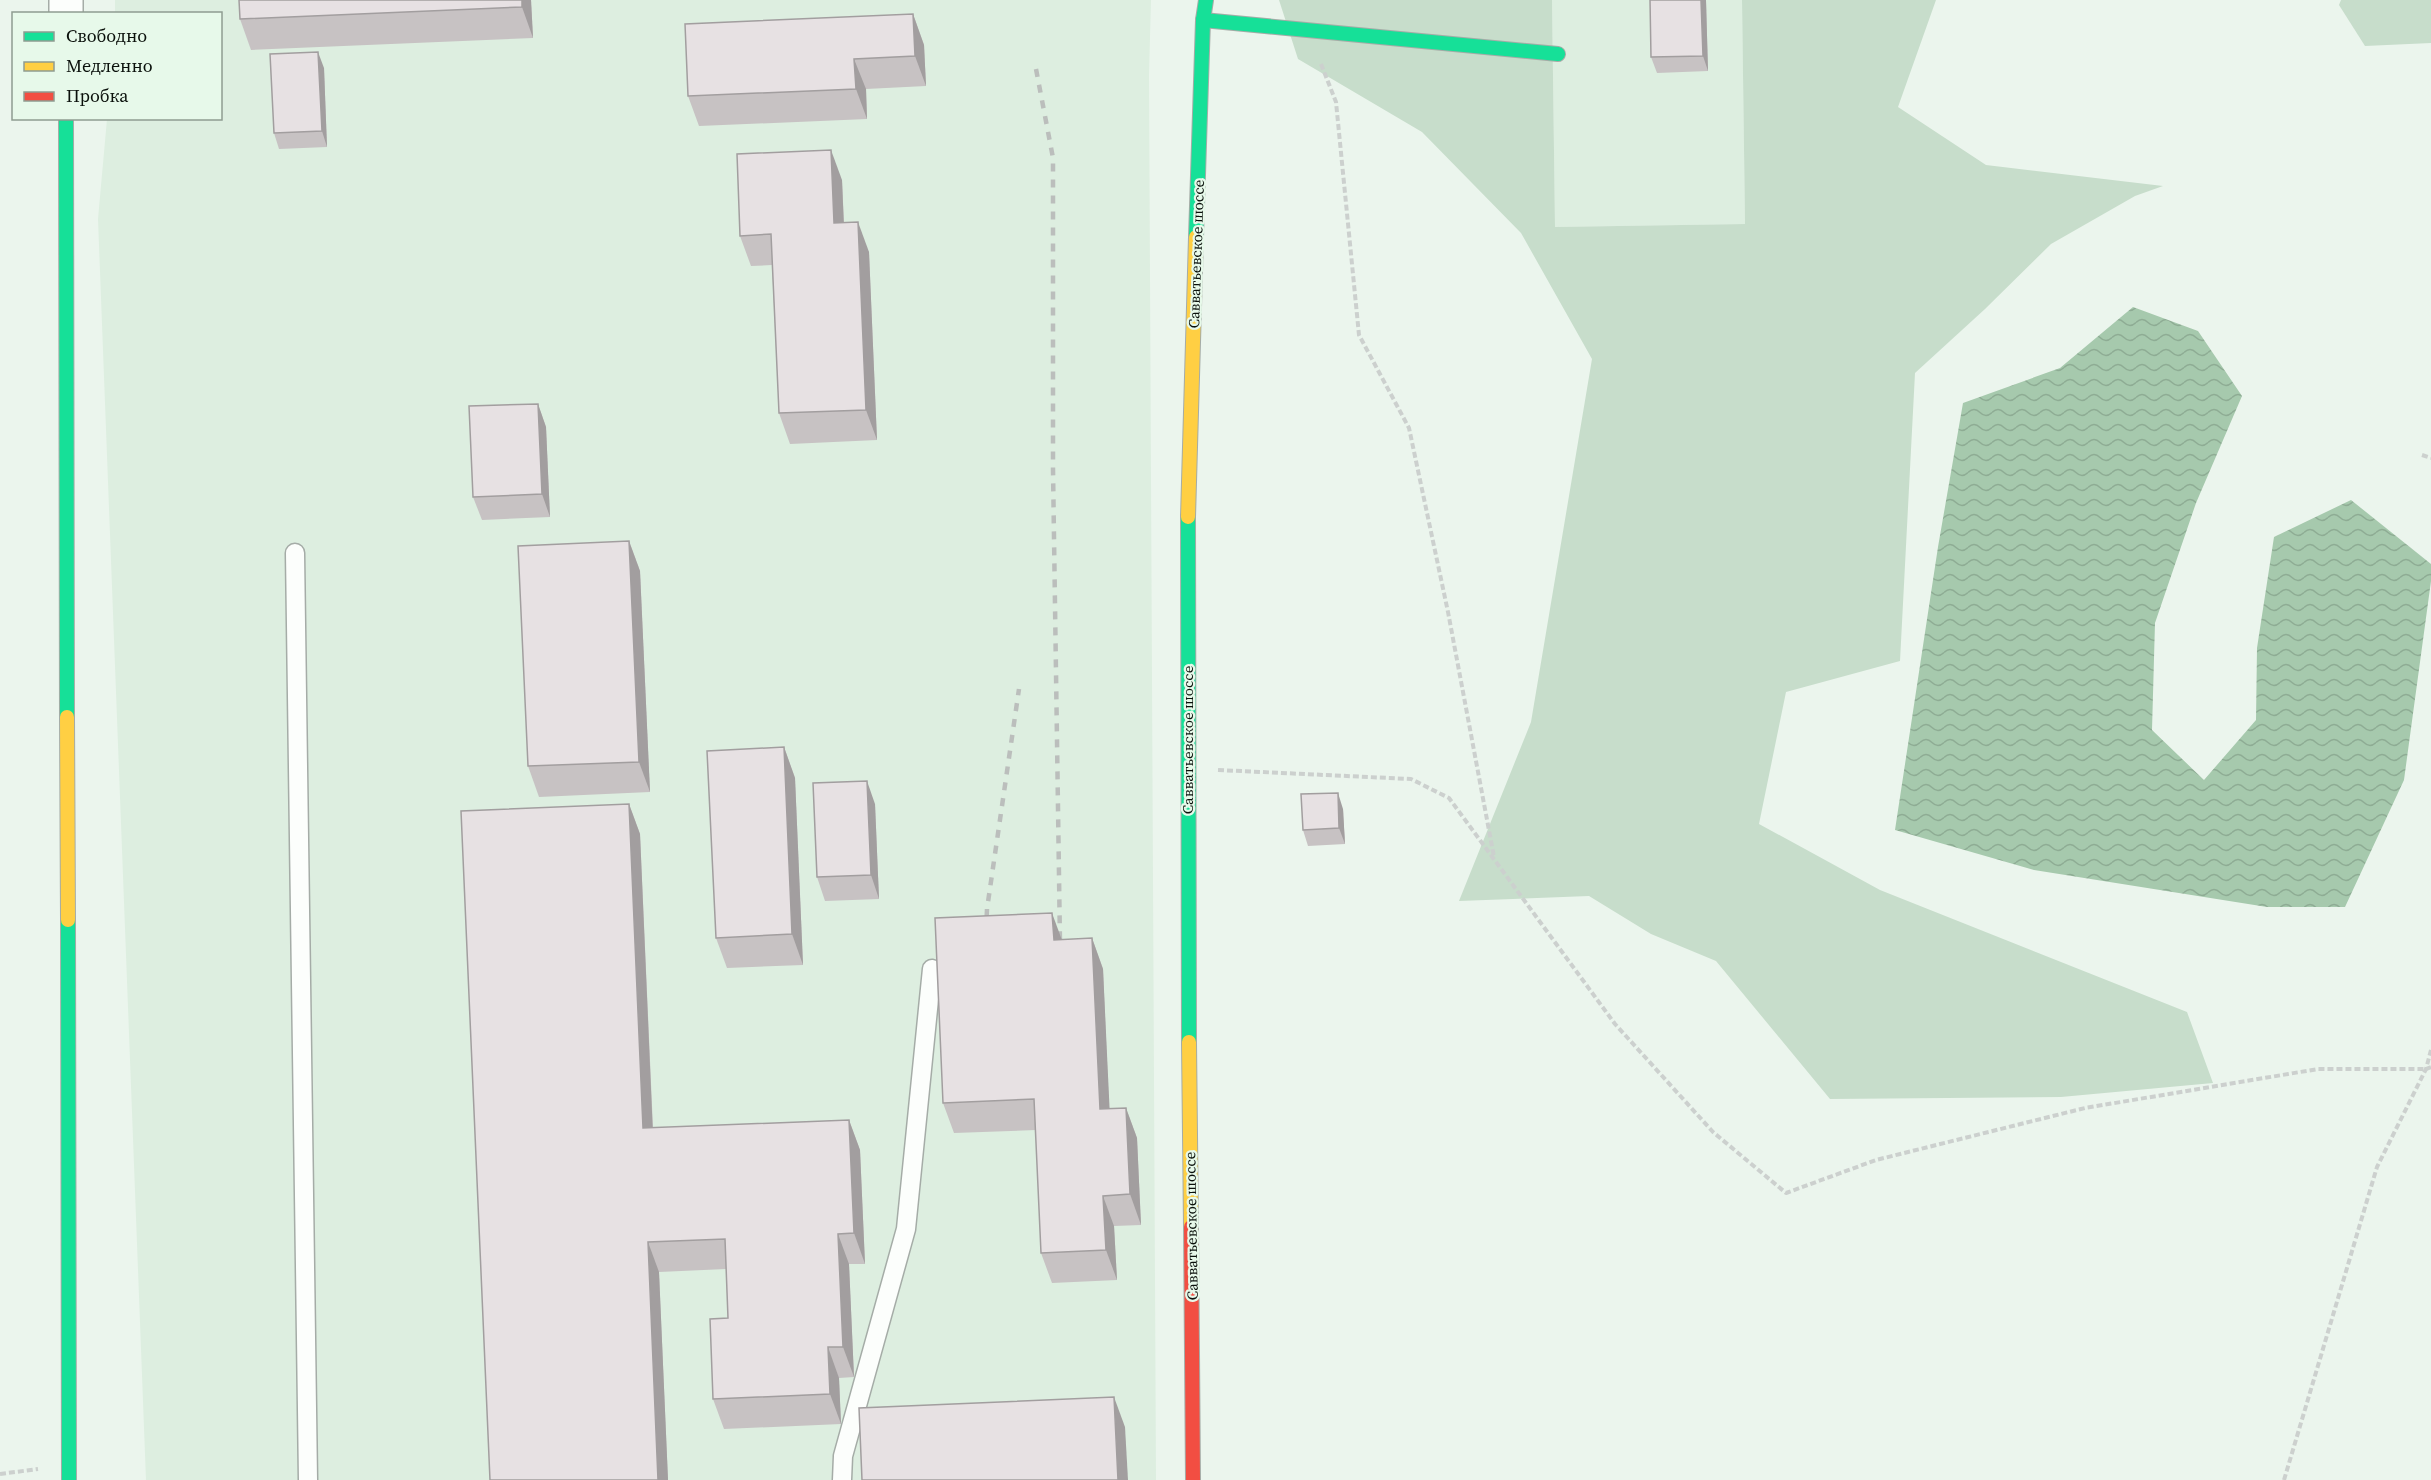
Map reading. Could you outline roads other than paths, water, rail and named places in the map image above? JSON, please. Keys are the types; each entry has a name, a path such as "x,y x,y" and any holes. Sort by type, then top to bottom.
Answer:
{"street":[{"name":"Савватьевское шоссе","path":"1193,1480 1187,768 1188,507 1203,20 1206,0"},
{"path":"1203,20 1558,54"},
{"path":"66,120 69,1480"}],"lane":[{"path":"295,553 308,1480"},
{"path":"842,1480 843,1456 906,1229 932,969"}],"water":[{"path":"2133,307 2198,331 2242,396 2196,503 2155,623 2152,730 2204,780 2256,720 2257,648 2274,537 2351,500 2431,564 2431,581 2404,780 2345,907 2267,907 2034,870 1895,830 1938,547 1963,403 2060,368"}],"railway":[{"path":"1036,69 1053,158 1053,469 1060,943"},
{"path":"986,933 987,909 1019,689"}]}
